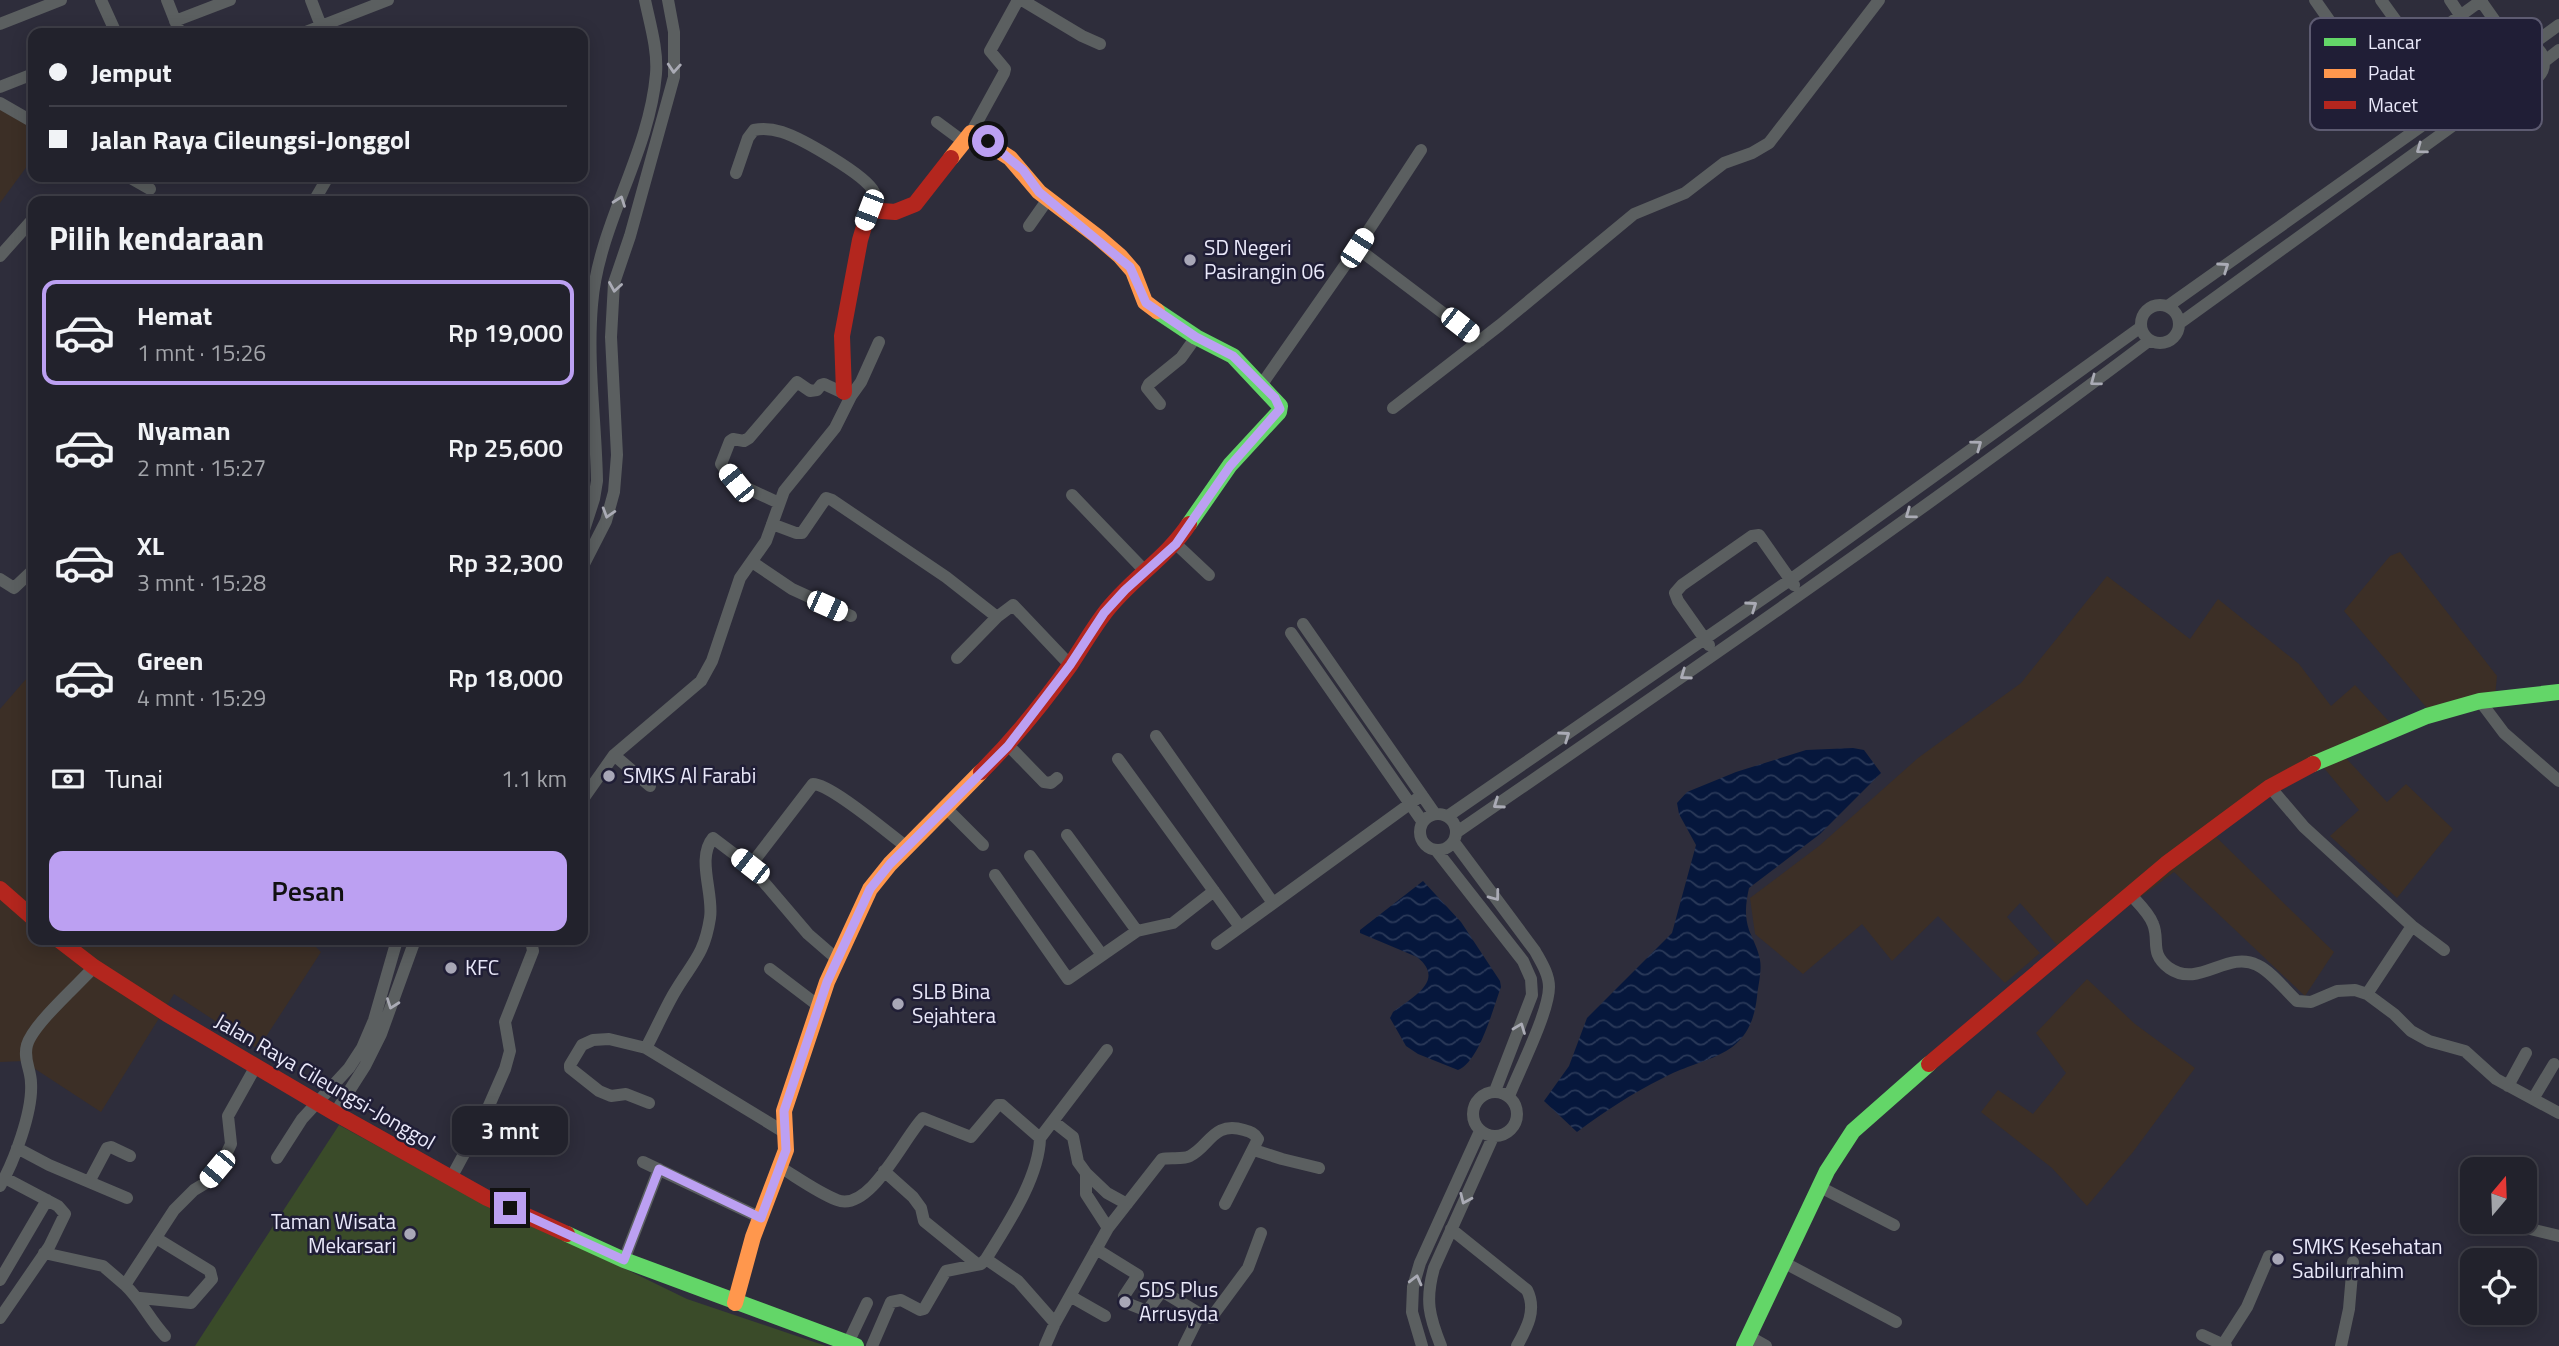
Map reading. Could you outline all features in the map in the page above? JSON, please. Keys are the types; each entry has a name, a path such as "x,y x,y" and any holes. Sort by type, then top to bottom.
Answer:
{"street":[{"path":"0,24 34,5 61,0"},
{"path":"101,0 114,28"},
{"path":"167,0 178,27 230,0"},
{"path":"311,0 321,26"},
{"path":"316,28 388,0"},
{"path":"588,514 597,481 592,304 606,240 646,132 656,74 656,57 645,0"},
{"path":"588,556 606,521 614,492 617,456 611,337 614,283 630,236 674,77 674,32 668,0"},
{"path":"869,210 895,212 912,206 967,138 1004,73 1004,69 990,51 1020,0 1100,44"},
{"path":"1393,408 1480,341 1634,214 1685,193 1724,163 1752,153 1769,143 1879,0"},
{"path":"2315,0 2328,18"},
{"path":"2381,0 2394,18"},
{"path":"2450,0 2460,15"},
{"path":"2456,18 2482,0 2494,18"},
{"path":"2542,37 2559,24"},
{"path":"2545,61 2559,50"},
{"path":"2542,55 2545,61 2542,72"},
{"path":"0,87 28,76"},
{"path":"0,103 28,119"},
{"path":"735,1303 753,1237 786,1150 784,1111 838,960 870,889 907,847 1008,746 1070,665 1104,613 1176,544 1230,466 1280,409 1275,398 1233,356 1196,337 1146,303 1130,267 1039,192 1032,180 1012,160 988,141 967,138 937,122"},
{"path":"588,792 614,755 701,681 712,661 740,578 766,541 785,487 835,429 847,394 842,336 863,227 874,192 867,182 820,151 784,132 764,128 754,130 748,138 736,173"},
{"path":"2168,306 2416,130"},
{"path":"2180,323 2176,313 2168,306 2158,304 2148,308 2141,317 2140,327 2150,340 2160,343 2170,341 2177,333 2180,323 2447,130"},
{"path":"1262,384 1357,248 1421,150"},
{"path":"138,182 150,189"},
{"path":"1029,226 1048,199"},
{"path":"0,256 28,225"},
{"path":"1357,248 1480,341"},
{"path":"2140,327 1705,639 1442,815 1429,815 1422,821 1419,831 1421,840 1427,847 1436,850 1446,848 1455,837 1800,594 2150,340"},
{"path":"1160,404 1147,388 1149,384 1181,358 1196,337"},
{"path":"847,394 861,382 879,342"},
{"path":"779,503 736,483 721,464 730,441 746,440 797,382 814,391 824,384 847,394"},
{"path":"1072,495 1146,571"},
{"path":"772,524 802,533 826,498 832,500 946,577 997,617"},
{"path":"1716,654 1675,593 1752,536 1759,535 1800,594"},
{"path":"1176,544 1209,575"},
{"path":"752,562 792,589 852,616"},
{"path":"0,579 15,588 28,574"},
{"path":"957,658 997,617 1011,606 1016,606 1070,665"},
{"path":"1303,624 1422,795 1454,823 1455,837 1545,969 1549,985 1547,1003 1508,1096"},
{"path":"1292,633 1422,821"},
{"path":"1766,1346 1747,1341 1820,1187 1838,1152 1853,1131 2166,864 2270,788 2303,768 2427,716 2480,701 2559,692"},
{"path":"2480,701 2504,733 2559,780"},
{"path":"1156,736 1273,903"},
{"path":"1008,746 1044,782 1051,783 1058,778"},
{"path":"614,755 650,786"},
{"path":"1118,759 1240,927"},
{"path":"750,866 813,784 819,784 834,793 907,847"},
{"path":"2270,788 2304,827 2412,926 2444,950"},
{"path":"1217,944 1422,795"},
{"path":"946,808 983,845"},
{"path":"1067,835 1137,931"},
{"path":"646,1048 674,992 702,953 708,935 711,912 707,851 711,841 716,839 750,866 808,934 838,960"},
{"path":"1436,850 1523,961 1531,979 1532,995 1495,1091"},
{"path":"1030,856 1102,955"},
{"path":"995,875 1068,979 1137,931 1173,923 1214,891"},
{"path":"0,889 28,914"},
{"path":"2130,894 2153,923 2155,950 2169,968 2192,976 2242,961 2263,969 2301,1002 2311,1002 2337,991 2355,990 2394,1014 2412,1031 2429,1041 2465,1051 2476,1058 2484,1070 2508,1086 2559,1113"},
{"path":"2367,995 2412,926"},
{"name":"Jalan Raya Cileungsi-Jonggol","path":"65,945 94,967 167,1014 487,1198 624,1260 852,1345"},
{"path":"277,1158 302,1119 349,1068 362,1048 374,1020 396,945"},
{"path":"335,1113 365,1066 381,1034 413,945"},
{"path":"451,1178 489,1107 509,1057 505,1022 533,951 532,945"},
{"path":"0,1318 44,1253 65,1214 62,1209 47,1200 3,1182 17,1148 31,1091 26,1060 30,1040 39,1026 94,967"},
{"path":"770,969 820,1007"},
{"path":"649,1103 626,1094 611,1096 599,1091 570,1068 569,1065 582,1045 593,1040 616,1040 646,1048 784,1132"},
{"path":"872,1346 891,1301 901,1300 920,1310 924,1309 946,1271 982,1261 1025,1194 1038,1156 1040,1138 1107,1050"},
{"path":"2508,1086 2526,1053"},
{"path":"2533,1099 2554,1064"},
{"path":"125,1285 174,1210 204,1184 223,1161 231,1144 228,1115 256,1066"},
{"path":"1495,1091 1508,1096 1517,1108 1516,1122 1507,1133 1493,1137 1480,1131 1473,1122 1472,1111 1476,1101 1484,1094 1495,1091"},
{"path":"780,1167 844,1201 854,1200 867,1192 923,1118 971,1138 998,1105 1002,1105 1040,1138"},
{"path":"1054,1122 1073,1137 1076,1155 1086,1172 1107,1193 1127,1204"},
{"path":"1045,1346 1108,1228 1162,1158 1189,1157 1206,1140 1224,1130 1241,1129 1255,1134 1258,1139 1225,1204"},
{"path":"1422,1346 1412,1312 1413,1287 1420,1263 1480,1131"},
{"path":"1441,1346 1429,1317 1428,1289 1451,1228 1493,1137"},
{"path":"89,1182 107,1148 111,1147 131,1156"},
{"path":"17,1148 127,1198"},
{"path":"1254,1150 1282,1160 1319,1168"},
{"path":"643,1162 761,1218"},
{"path":"624,1260 659,1169"},
{"path":"884,1171 913,1198 927,1224 982,1261 1018,1281 1055,1323"},
{"path":"1086,1172 1086,1194 1108,1228"},
{"path":"1820,1187 1894,1225"},
{"path":"0,1280 47,1200"},
{"path":"1451,1228 1527,1290 1532,1302 1530,1321 1517,1346"},
{"path":"2538,1231 2559,1236"},
{"path":"1096,1249 1138,1275 1124,1296 1124,1302 1147,1311 1162,1291 1211,1318 1240,1281 1261,1233"},
{"path":"140,1298 191,1303 212,1279 210,1271 156,1238"},
{"path":"44,1253 103,1266 140,1298 151,1322 165,1336"},
{"path":"2202,1335 2224,1346 2247,1307 2269,1256"},
{"path":"1783,1262 1896,1322"},
{"path":"2341,1346 2349,1309 2353,1262"},
{"path":"1070,1297 1105,1316"},
{"path":"852,1345 867,1303"},
{"path":"1184,1346 1200,1314"}],"shaded area":[{"path":"0,108 28,125 28,165 0,203"},
{"path":"2400,552 2497,676 2495,697 2432,714 2344,611 2390,556"},
{"path":"2107,576 2190,639 2218,599 2299,664 2331,706 2355,685 2396,729 2344,756 2387,802 2406,784 2453,829 2397,898 2330,836 2359,810 2319,762 2214,835 2334,952 2305,996 2174,872 2065,954 2020,903 2007,917 2040,953 2005,983 1938,916 1892,961 1862,924 1803,974 1755,934 1750,898 1819,846 1918,758 2021,683"},
{"path":"28,677 28,945 314,945 321,952 258,1049 174,994 101,1112 23,1061 0,1062 0,709"},
{"path":"2087,979 2135,1024 2195,1068 2133,1152 2087,1206 2052,1168 1981,1112 1998,1090 2033,1114 2066,1073 2036,1033"}],"green space":[{"name":"Taman Wisata Mekarsari","path":"339,1125 418,1168 687,1299 826,1346 195,1346"}],"water":[{"path":"1806,750 1864,750 1881,773 1820,834 1749,888 1746,919 1761,969 1753,1018 1745,1033 1736,1044 1724,1052 1651,1084 1577,1132 1544,1101 1569,1066 1587,1018 1672,933 1696,845 1679,814 1677,803 1687,792 1736,772"},
{"path":"1423,881 1461,922 1500,981 1501,987 1479,1045 1466,1065 1458,1070 1418,1054 1406,1046 1390,1018 1393,1012 1423,988 1428,974 1425,966 1417,957 1360,933 1360,930"}],"traffic: fast":[{"path":"1157,311 1196,337 1233,356 1280,406 1279,412 1230,465 1189,524"},
{"path":"2313,764 2427,716 2480,701 2559,692"},
{"path":"1744,1346 1827,1171 1853,1131 1929,1064"},
{"path":"567,1234 624,1260 856,1346"}],"traffic: slow":[{"path":"951,158 971,133 1010,158 1039,192 1120,256 1133,271 1145,302 1157,311"},
{"path":"735,1303 753,1237 786,1150 784,1111 827,982 870,889 890,864 981,772"}],"traffic: jam":[{"path":"844,392 842,336 860,240 869,210 895,212 915,204 951,158"},
{"path":"981,772 1039,706 1114,602 1170,548 1189,524"},
{"path":"1929,1064 2166,864 2270,787 2313,764"},
{"path":"0,889 28,914"},
{"path":"65,945 94,967 167,1014 335,1113 487,1198 567,1234"}],"place":[{"name":"SD Negeri Pasirangin 06","path":"1190,260"},
{"name":"SMKS Al Farabi","path":"609,776"},
{"name":"KFC","path":"451,968"},
{"name":"SLB Bina Sejahtera","path":"898,1004"},
{"name":"Taman Wisata Mekarsari","path":"410,1234"},
{"name":"SMKS Kesehatan Sabilurrahim","path":"2278,1259"},
{"name":"SDS Plus Arrusyda","path":"1125,1302"}],"route":[{"path":"510,1208 624,1260 659,1169 761,1218 786,1150 784,1111 827,982 870,889 890,864 1008,746 1070,665 1104,613 1176,544 1230,466 1279,412 1280,406 1275,398 1233,356 1196,337 1146,303 1130,267 1039,192 1023,170 988,141"}]}
